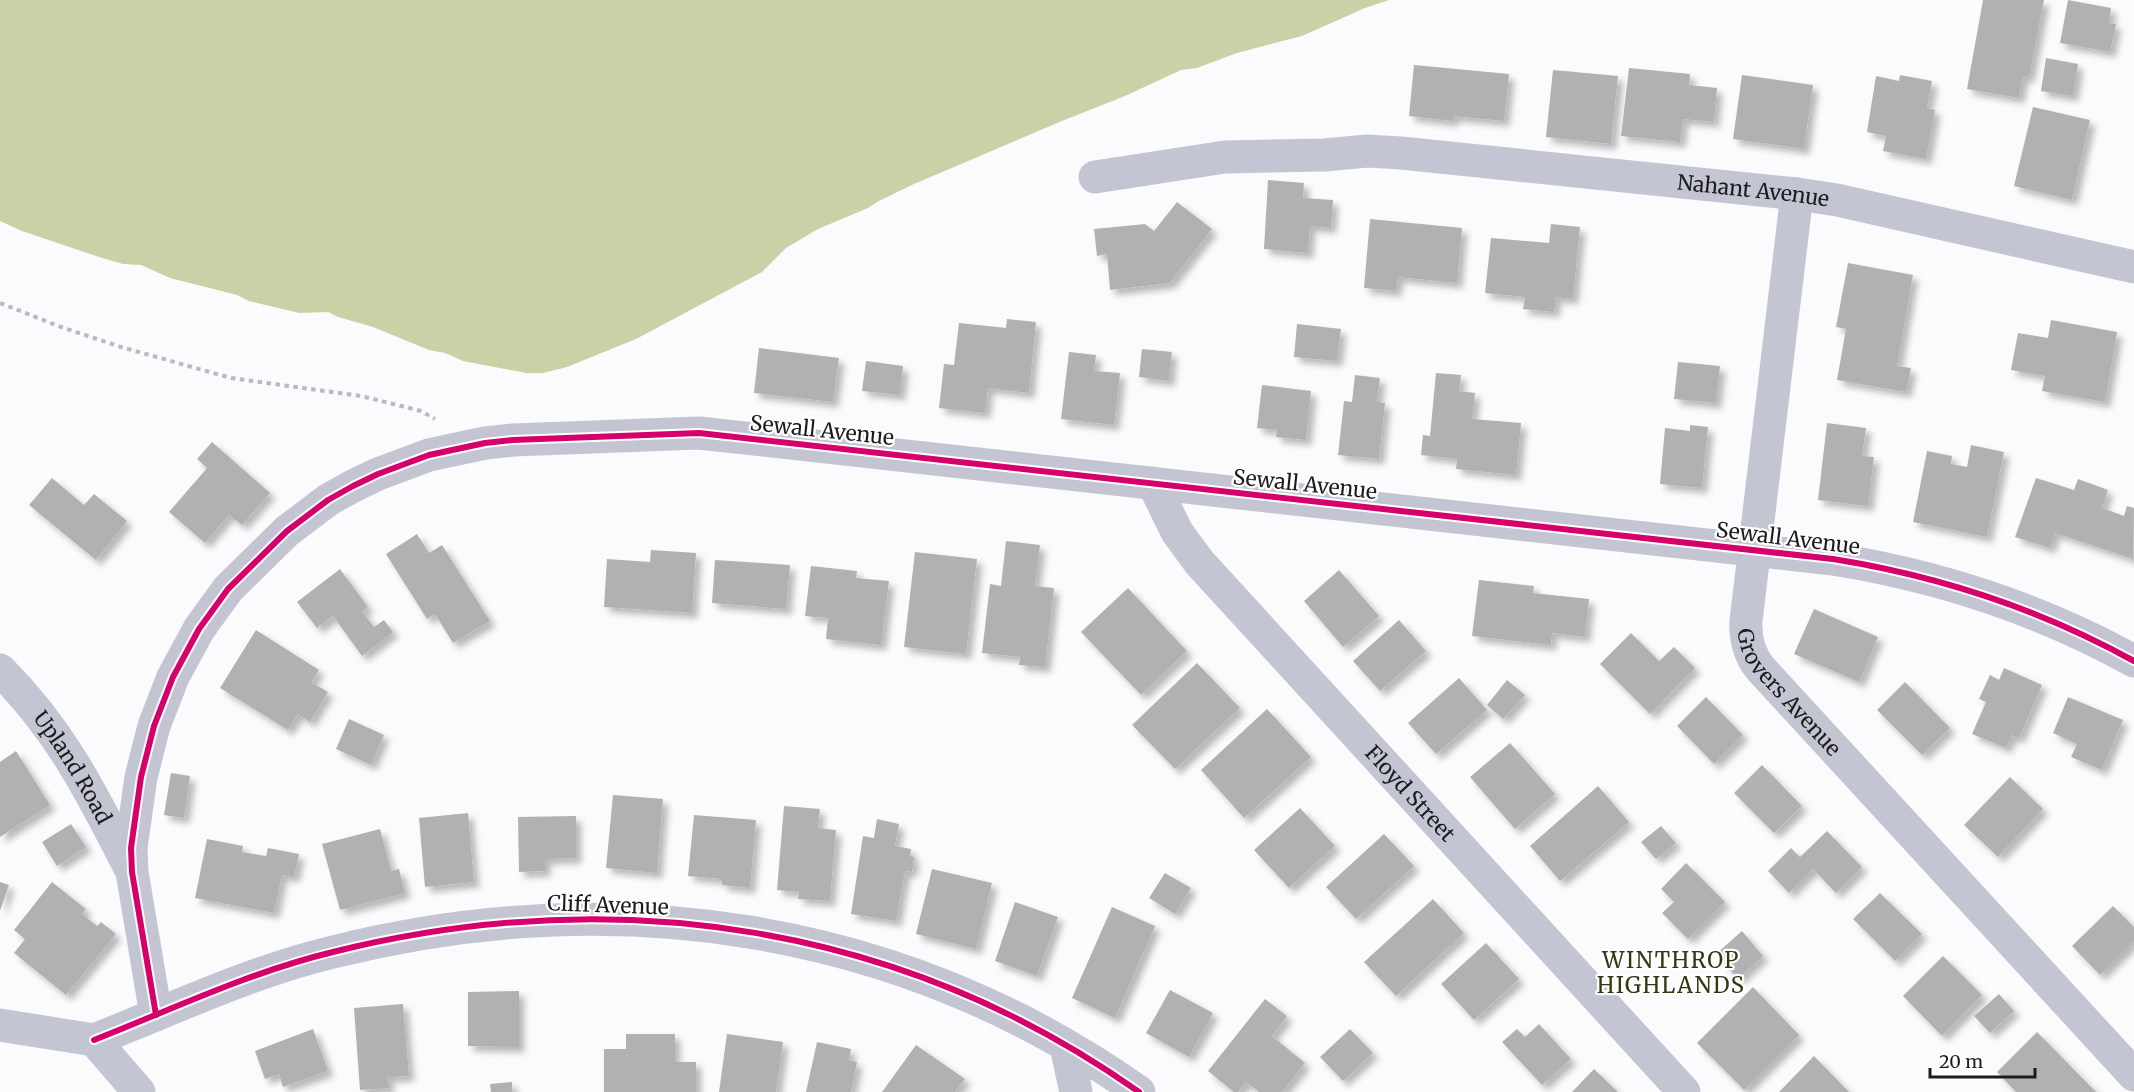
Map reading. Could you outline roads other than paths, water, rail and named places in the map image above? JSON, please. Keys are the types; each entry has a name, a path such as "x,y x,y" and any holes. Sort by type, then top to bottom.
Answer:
{"street":[{"name":"Nahant Avenue","path":"1095,177 1225,157 1324,155 1367,151 1401,153 1797,194 1855,204 2134,267"},
{"name":"Grovers Avenue","path":"1797,194 1745,632 1746,641 1754,660 2134,1075"},
{"name":"Sewall Avenue","path":"132,872 131,848 136,804 154,726 185,652 228,589 286,531 328,500 387,470 429,455 456,448 513,440 699,433 1866,564 1960,586 2061,624 2134,660"},
{"name":"Floyd Street","path":"1153,483 1177,532 1199,562 1684,1092"},
{"name":"Upland Road","path":"0,670 37,709 69,754 132,872"},
{"path":"132,872 156,1015"},
{"name":"Cliff Avenue","path":"94,1040 295,962 373,943 500,922 571,918 631,920 710,927 783,938 880,962 935,982 1018,1019 1139,1092"},
{"path":"0,1025 94,1040 139,1092"},
{"path":"1066,1046 1076,1092"}],"district":[{"name":"WINTHROP HIGHLANDS","path":"1671,972"}]}
